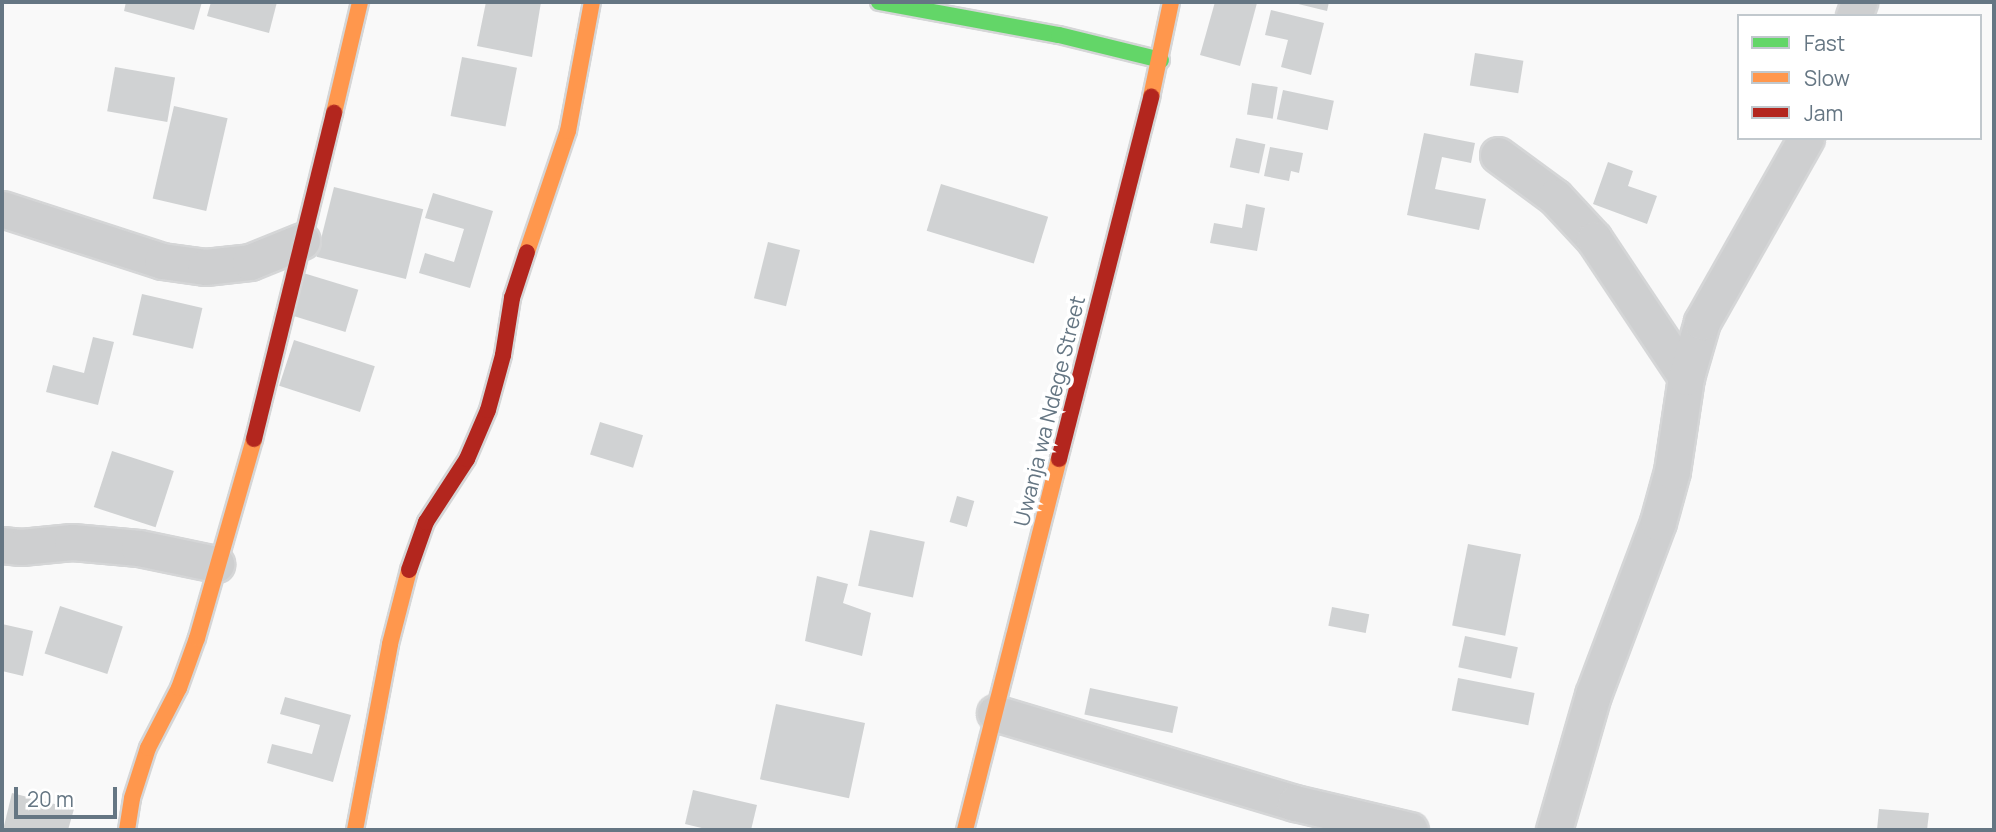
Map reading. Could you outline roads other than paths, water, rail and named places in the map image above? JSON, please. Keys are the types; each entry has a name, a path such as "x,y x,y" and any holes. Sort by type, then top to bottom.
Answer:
{"street":[{"path":"127,830 139,773 193,651 271,380 360,2"},
{"path":"355,830 390,644 406,577 426,522 467,459 488,410 503,355 512,298 568,131 592,2"},
{"name":"Uwanja wa Ndege Street","path":"965,830 1161,60 1171,2"},
{"path":"897,4 1059,35 1161,60"},
{"path":"1553,830 1593,695 1658,522 1672,471 1686,377 1702,322 1805,140"},
{"path":"1498,155 1555,197 1594,239 1686,377"},
{"path":"2,209 162,261 205,267 250,262 302,241"},
{"path":"2,545 21,547 72,541 139,548 216,564"},
{"path":"995,713 1295,803 1410,830"}]}
